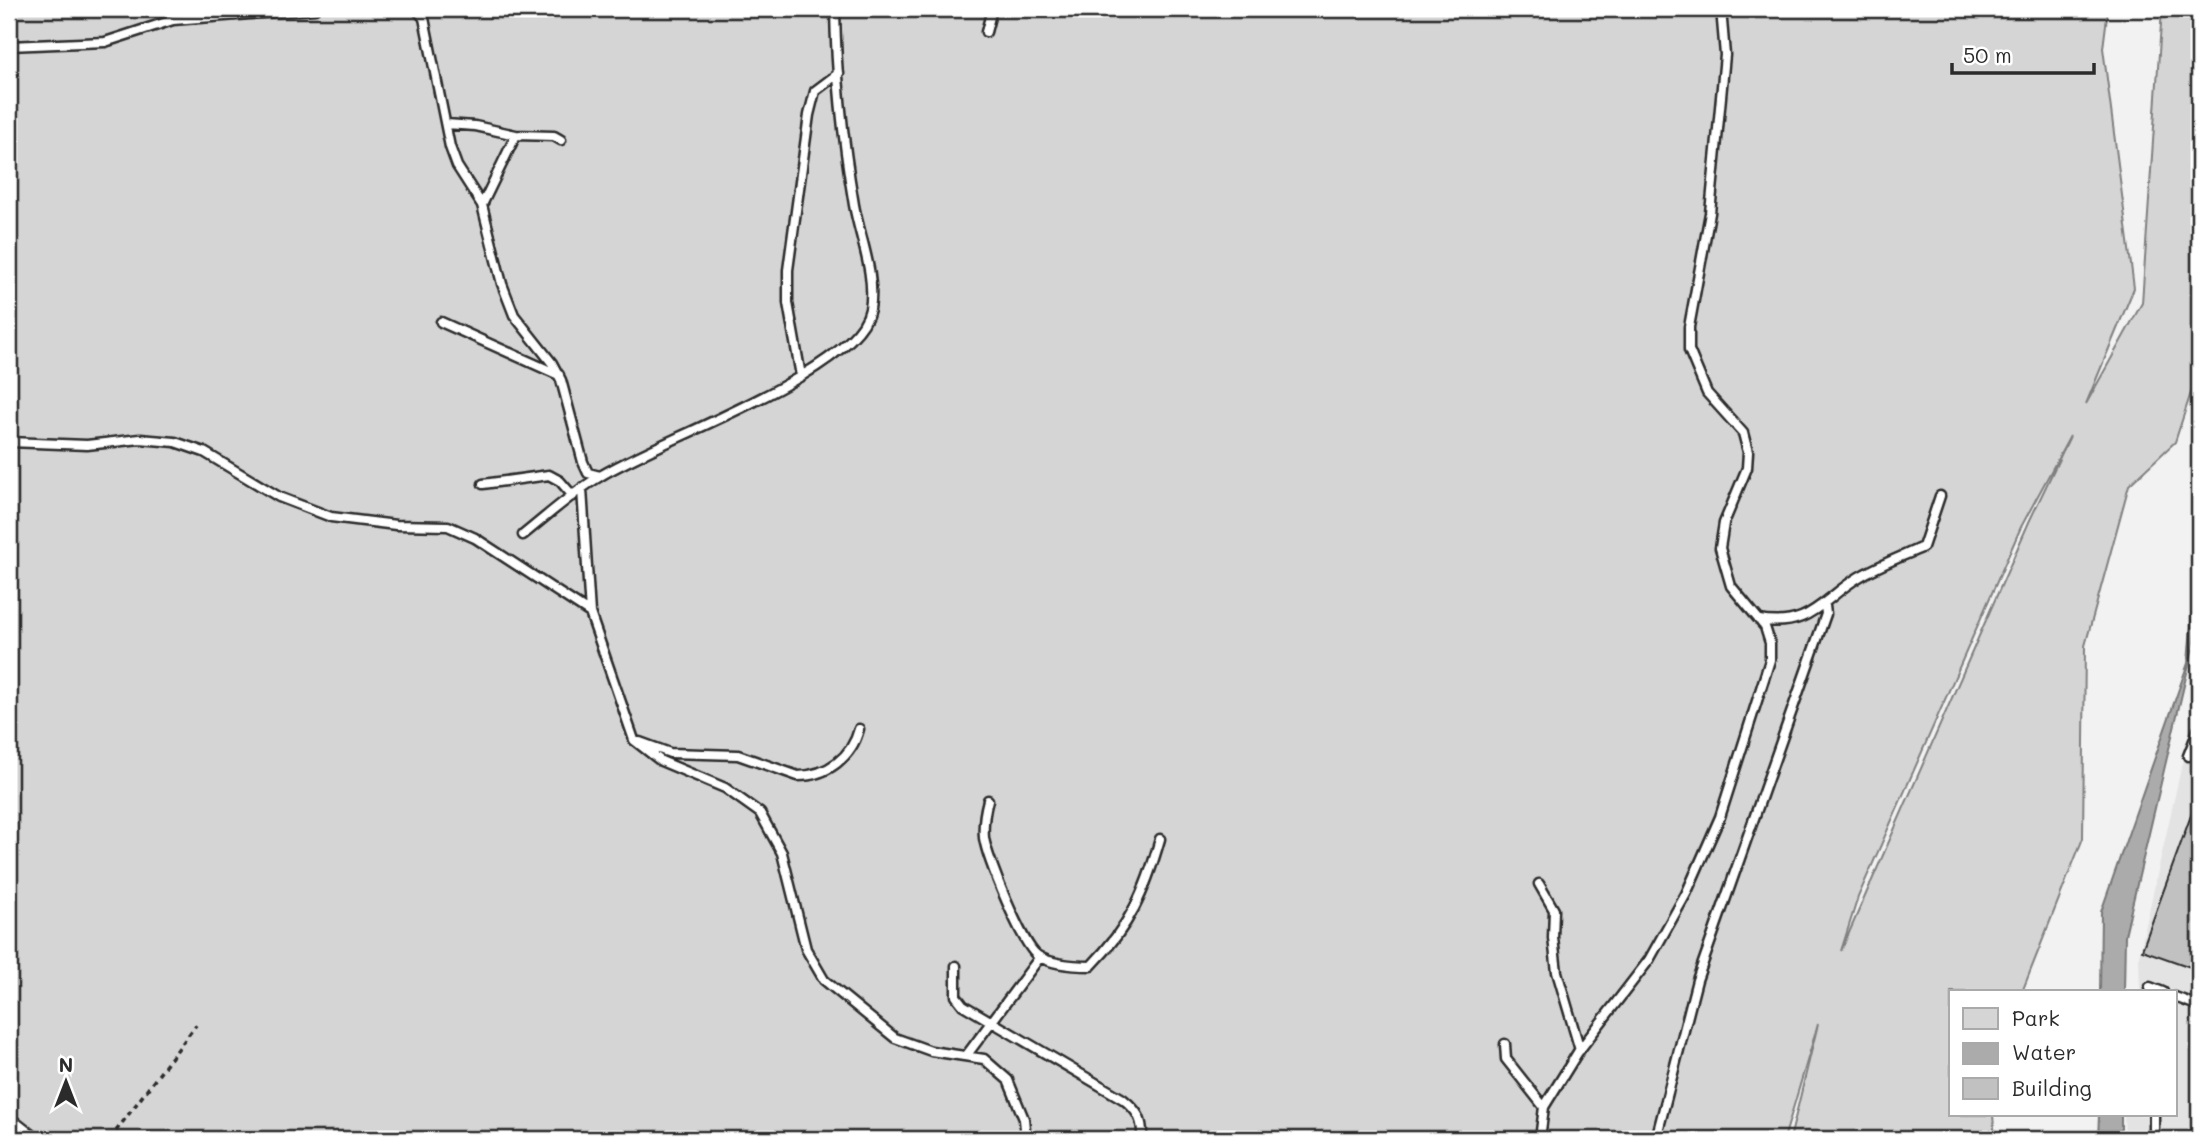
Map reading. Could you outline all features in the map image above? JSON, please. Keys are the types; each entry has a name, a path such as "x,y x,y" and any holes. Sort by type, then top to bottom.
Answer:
{"lane":[{"path":"9,46 105,42 173,20 315,9"},
{"path":"416,9 424,18 457,166 482,205 502,284 514,315 559,374 583,462 588,472 600,476"},
{"path":"523,535 600,476 801,376 841,350 866,323 870,307 869,275 854,204 839,73 835,9"},
{"path":"986,32 992,9"},
{"path":"1540,1139 1544,1107 1580,1050 1649,960 1686,894 1720,817 1770,660 1770,643 1765,627 1731,586 1720,548 1724,523 1747,468 1748,452 1743,433 1707,393 1689,350 1689,327 1704,256 1725,55 1721,9"},
{"path":"801,376 788,303 788,270 809,115 816,91 839,73"},
{"path":"446,124 482,127 516,135 554,136 562,140"},
{"path":"482,205 516,135"},
{"path":"441,322 559,374"},
{"path":"9,442 87,445 140,439 175,442 204,452 279,497 331,517 396,525 448,526 475,538 590,613"},
{"path":"483,484 549,475 560,481 573,496"},
{"path":"582,489 590,613 634,740 661,761 724,788 760,813 782,853 806,949 824,980 895,1038 931,1051 984,1059 1008,1080 1024,1119 1026,1139"},
{"path":"1759,620 1794,620 1825,606 1857,578 1923,547 1940,496"},
{"path":"1656,1139 1697,980 1826,614 1825,606"},
{"path":"2188,757 2199,728"},
{"path":"634,740 670,753 738,755 798,776 810,776 848,753 855,745 859,729"},
{"path":"988,800 984,837 995,873 1024,937 1040,957 1067,966 1091,966 1118,939 1148,880 1160,839"},
{"path":"1539,884 1554,911 1553,938 1557,972 1580,1050"},
{"path":"966,1056 1040,957"},
{"path":"956,966 957,996 963,1005 1123,1099 1137,1110 1143,1126 1142,1139"},
{"path":"2176,997 2199,1006"},
{"path":"1505,1044 1506,1059 1544,1107"},
{"path":"9,1116 37,1139"},
{"path":"2154,1116 2154,1139"}],"path":[{"path":"110,1139 196,1025"}],"shaded area":[{"path":"2199,688 2199,1139 2125,1139 2124,1116 2176,1116 2176,990 2140,990 2139,956"}],"green space":[{"path":"9,9 2108,9 2103,48 2134,288 2086,404 2142,303 2162,9 2199,9 2199,368 2175,442 2129,485 2085,646 2083,838 2023,990 1949,990 1949,1116 1993,1116 1995,1139 1790,1139 1818,1024 1784,1139 9,1139","holes":["2070,436 2029,522 1841,951 1858,897 2021,527"]}],"water":[{"path":"2199,528 2199,622 2125,935 2124,990 2100,990 2101,912 2188,663"},
{"path":"2099,1116 2121,1116 2121,1139 2098,1139"}],"building":[{"path":"2199,799 2199,970 2142,950"}]}
